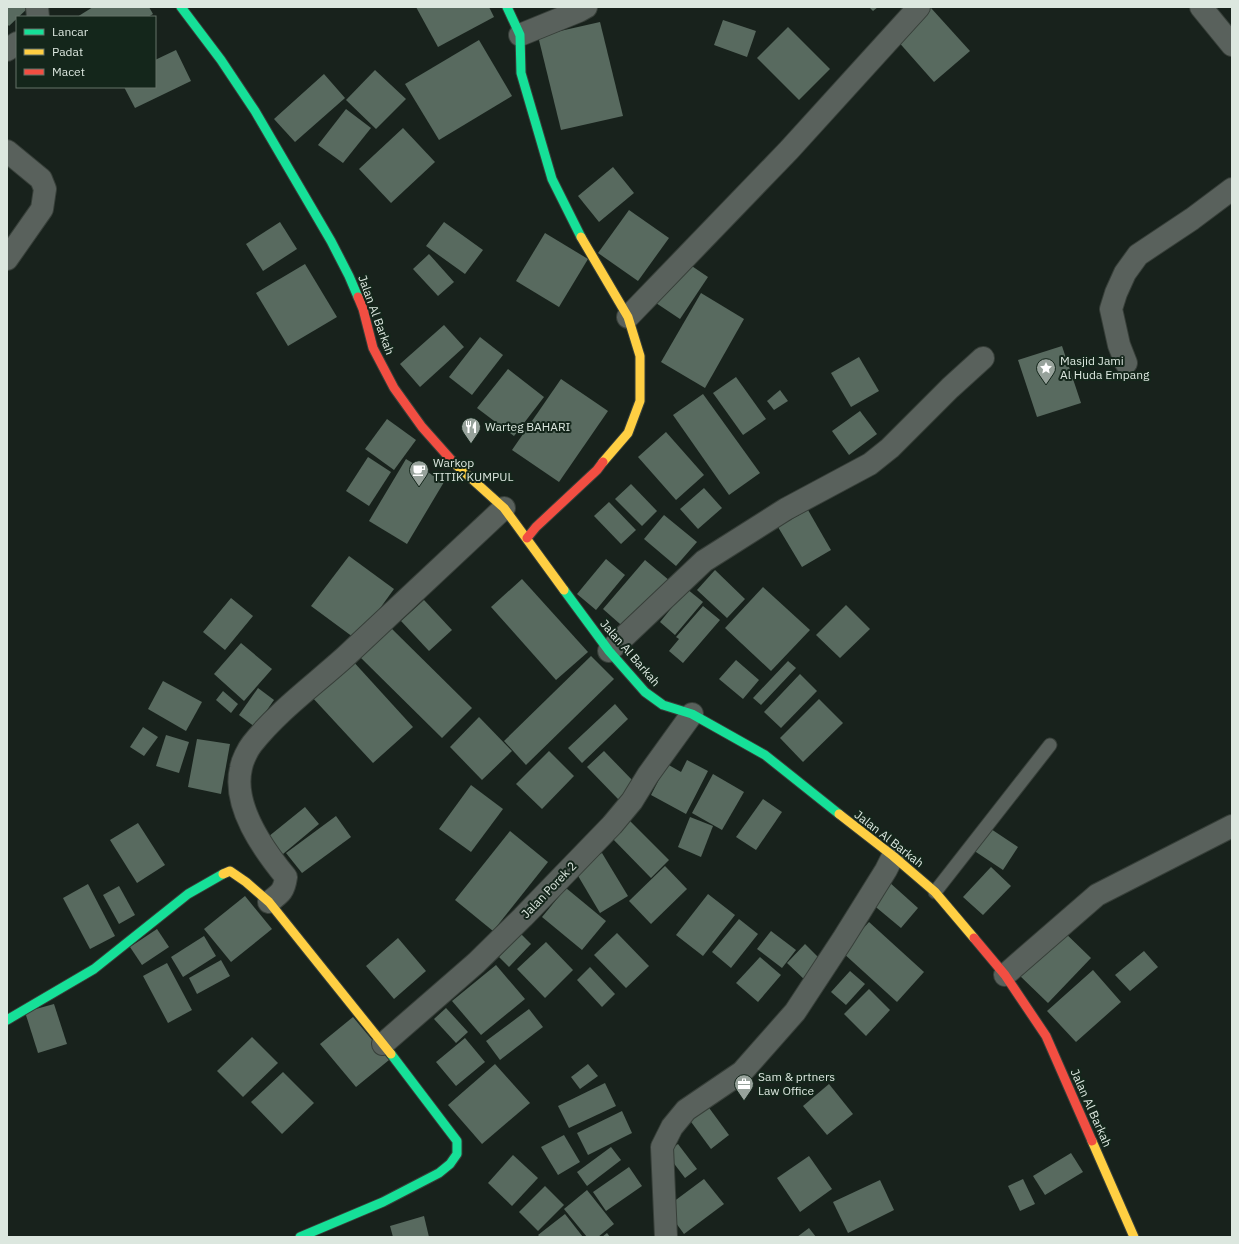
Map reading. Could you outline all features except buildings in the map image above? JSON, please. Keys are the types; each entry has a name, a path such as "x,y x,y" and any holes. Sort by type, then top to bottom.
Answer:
{"street":[{"name":"Jalan Al Barkah","path":"181,7 221,60 255,111 331,241 349,276 363,309 373,348 394,388 422,426 456,465 504,508 609,651 645,692 663,705 692,714 765,756 893,856 935,892 1005,974 1046,1036 1134,1237"},
{"path":"507,7 520,35 521,73 552,179 575,226 628,317 640,356 640,401 628,432 596,470 536,527 527,538"},
{"path":"520,35 586,7"},
{"path":"628,317 789,150 919,7"},
{"path":"1202,7 1232,45"},
{"path":"7,50 16,44"},
{"path":"7,151 41,179 45,188 42,209 7,259"},
{"path":"1126,364 1119,346 1111,309 1125,273 1138,255 1192,219 1232,189"},
{"path":"609,651 704,560 786,509 870,464 890,448 950,388 984,358"},
{"path":"269,902 278,896 284,887 286,876 262,845 245,814 240,792 241,768 251,745 272,722 504,508"},
{"name":"Jalan Porek 2","path":"383,1044 476,963 612,825 632,801 692,714"},
{"path":"1005,974 1097,895 1232,826"},
{"path":"666,1237 662,1147 672,1127 686,1110 742,1072 794,1012 843,939 886,870 893,856"},
{"path":"7,1020 94,969 188,894 217,876 230,871 246,882 269,902 383,1044 457,1141 457,1154 450,1164 439,1173 383,1202 300,1237"}],"lane":[{"path":"935,892 1050,745"}],"traffic: fast":[{"path":"181,7 221,60 255,111 331,241 358,297"},
{"path":"507,7 520,35 521,73 552,179 581,237"},
{"path":"564,590 609,651 645,692 663,705 692,714 765,755 839,814"},
{"path":"7,1020 94,969 188,894 223,874"},
{"path":"300,1237 383,1202 439,1173 450,1164 457,1154 457,1141 391,1054"}],"traffic: slow":[{"path":"581,237 628,317 640,356 640,401 628,433 603,462"},
{"path":"454,463 504,508 564,590"},
{"path":"839,814 893,856 935,892 974,938"},
{"path":"223,874 230,871 246,882 269,902 391,1054"},
{"path":"1092,1141 1134,1237"}],"traffic: jam":[{"path":"358,297 363,309 373,348 394,388 422,427 454,463"},
{"path":"527,538 536,527 597,470 603,462"},
{"path":"974,938 1005,975 1046,1036 1092,1141"}],"place":[{"name":"Masjid Jami Al Huda Empang","path":"1046,385"},
{"name":"Warteg BAHARI","path":"471,444"},
{"name":"Warkop TITIK KUMPUL","path":"419,487"},
{"name":"Sam & prtners Law Office","path":"744,1101"}]}
